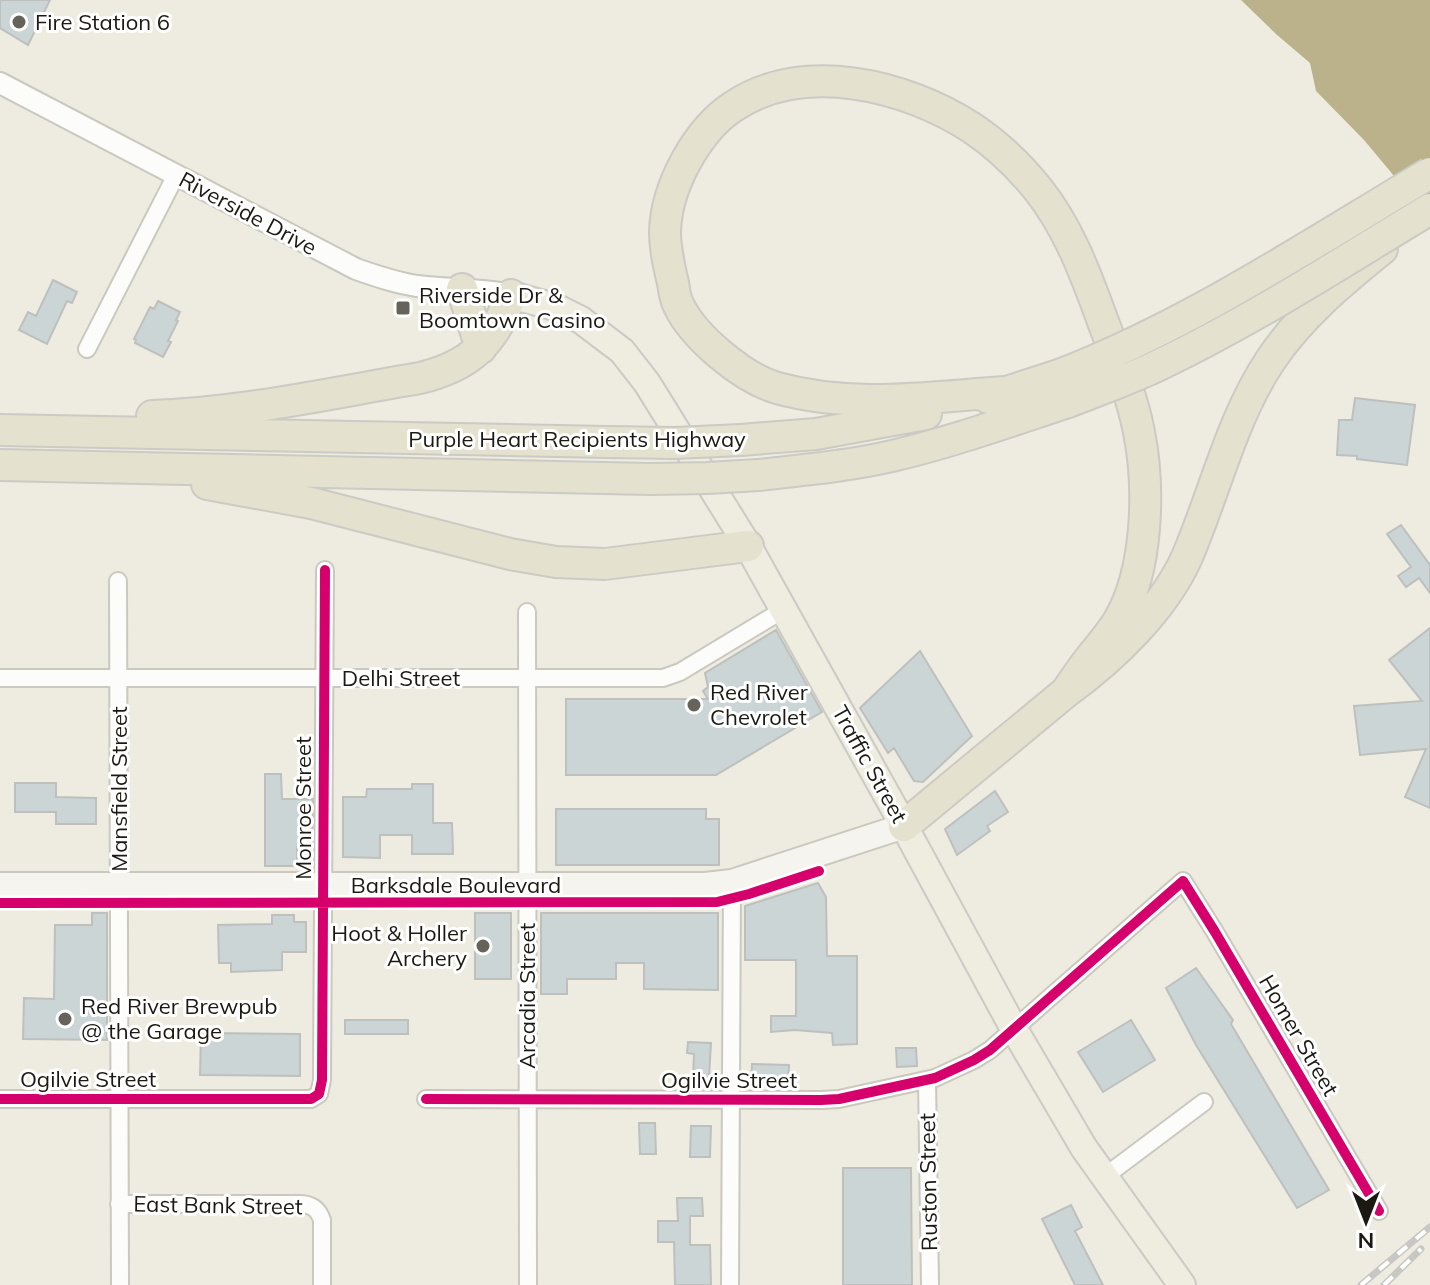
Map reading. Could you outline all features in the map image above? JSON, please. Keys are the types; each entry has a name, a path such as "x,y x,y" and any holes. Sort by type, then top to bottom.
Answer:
{"highway":[{"path":"1005,392 886,401 830,399 773,387 729,363 701,337 678,304 668,264 665,229 672,194 684,164 708,130 734,106 767,91 804,81 840,81 890,92 931,106 971,128 1008,157 1036,188 1061,223 1080,259 1128,388 1140,443 1144,502 1141,548 1130,598 1119,621 1066,692"},
{"name":"Purple Heart Recipients Highway","path":"0,465 651,479 759,475 889,456 953,440 1063,388 1091,362 1175,324 1430,173"},
{"name":"Purple Heart Recipients Highway","path":"0,430 675,443 816,434 887,423 1005,392 1063,388 1156,366 1277,302 1430,210"},
{"path":"904,826 1095,671 1146,619 1185,560 1242,414 1270,361 1305,317 1356,270 1430,210"},
{"path":"462,289 481,348"},
{"path":"35,431 134,416 236,409 441,372 460,364 491,338 511,295"},
{"path":"147,469 226,489 311,503 510,554 556,562 605,564 748,546"}],"main road":[{"name":"Traffic Street","path":"511,295 565,311 596,330 622,351 647,383 748,546 1014,1029 1084,1148 1182,1285"},
{"name":"Barksdale Boulevard","path":"0,885 705,885 732,882 904,826"}],"street":[{"name":"Riverside Drive","path":"0,83 356,269 417,286 511,295"},
{"path":"87,349 176,175"},
{"name":"Monroe Street","path":"319,1094 322,1080 325,570"},
{"name":"Mansfield Street","path":"118,581 120,1285"},
{"name":"Delhi Street","path":"0,678 633,679 672,676 783,610"},
{"name":"Arcadia Street","path":"527,612 528,1285"},
{"name":"Ogilvie Street","path":"426,1099 839,1099 942,1076 990,1050 1183,881"},
{"name":"Homer Street","path":"1183,881 1379,1211"},
{"path":"730,1285 732,882"},
{"name":"Ruston Street","path":"927,1080 930,1285"},
{"name":"Ogilvie Street","path":"0,1099 311,1099 319,1094"},
{"path":"1104,1177 1204,1102"},
{"name":"East Bank Street","path":"119,1204 309,1205 316,1209 322,1220 322,1285"}],"shaded area":[{"path":"1241,0 1430,0 1430,219 1364,140 1316,91 1310,63"}],"building":[{"name":"Fire Station 6","path":"0,0 50,0 28,45 0,28"},
{"path":"53,280 77,292 72,303 67,301 47,344 19,330 28,312 36,316"},
{"path":"158,301 180,312 163,357 135,343 134,339 150,307 154,309"},
{"path":"1355,398 1415,405 1407,465 1337,455 1339,420 1352,420"},
{"path":"1401,525 1430,565 1430,593 1419,578 1406,587 1398,576 1411,567 1387,534"},
{"path":"1430,628 1430,808 1405,797 1426,749 1360,755 1354,706 1422,701 1389,660"},
{"name":"Red River Chevrolet","path":"776,630 822,712 716,775 566,775 566,699 708,699 703,691 708,687 705,673"},
{"path":"920,651 972,736 923,782 914,781 894,748 888,753 860,708"},
{"path":"265,774 281,774 282,799 313,799 312,847 297,847 297,866 265,866"},
{"path":"15,783 56,783 56,797 96,798 96,824 56,824 56,812 15,812"},
{"path":"412,784 433,784 433,823 452,823 453,854 412,854 412,835 380,835 380,858 343,857 343,797 366,797 367,789 412,789"},
{"path":"995,791 1008,812 987,826 990,831 957,855 945,829"},
{"path":"556,809 706,809 706,819 719,819 719,865 556,865"},
{"path":"818,883 826,897 827,956 857,956 857,1044 833,1045 832,1033 771,1032 771,1016 796,1016 796,960 745,960 745,906"},
{"path":"92,913 107,913 107,1040 23,1039 24,998 54,999 55,925 92,925"},
{"path":"475,913 511,913 511,979 475,979"},
{"path":"541,913 718,913 718,990 644,989 644,963 616,963 616,979 567,979 567,994 541,994"},
{"path":"272,915 294,915 294,922 306,922 306,952 282,952 282,970 231,972 231,963 219,963 218,925 272,924"},
{"path":"1196,968 1233,1020 1231,1024 1329,1190 1297,1208 1196,1045 1166,988"},
{"path":"345,1020 408,1020 408,1034 345,1034"},
{"path":"1131,1020 1155,1060 1103,1092 1078,1052"},
{"path":"201,1033 300,1034 300,1076 200,1075"},
{"path":"688,1042 711,1043 709,1077 693,1076 694,1054 687,1053"},
{"path":"896,1048 916,1048 917,1066 897,1067"},
{"path":"752,1064 789,1065 788,1085 751,1084"},
{"path":"639,1123 655,1123 656,1154 640,1154"},
{"path":"691,1126 711,1126 710,1157 690,1157"},
{"path":"843,1168 911,1168 912,1285 843,1285"},
{"path":"677,1198 702,1198 703,1216 690,1216 690,1245 710,1245 711,1285 675,1285 674,1242 658,1242 658,1221 678,1221"},
{"path":"1071,1205 1082,1227 1075,1231 1103,1285 1075,1285 1042,1219"}],"railway":[{"path":"1361,1285 1430,1227"},
{"path":"1384,1285 1421,1249"}],"cycle path":[{"path":"0,1099 311,1099 319,1094 322,1080 325,570"},
{"path":"0,903 717,902 819,871"},
{"path":"426,1099 821,1100 839,1099 935,1078 990,1050 1183,881 1379,1211"}],"place":[{"name":"Fire Station 6","path":"19,22"},
{"name":"Riverside Dr & Boomtown Casino","path":"403,308"},
{"name":"Red River Chevrolet","path":"694,705"},
{"name":"Hoot & Holler Archery","path":"483,946"},
{"name":"Red River Brewpub @ the Garage","path":"65,1019"}]}
